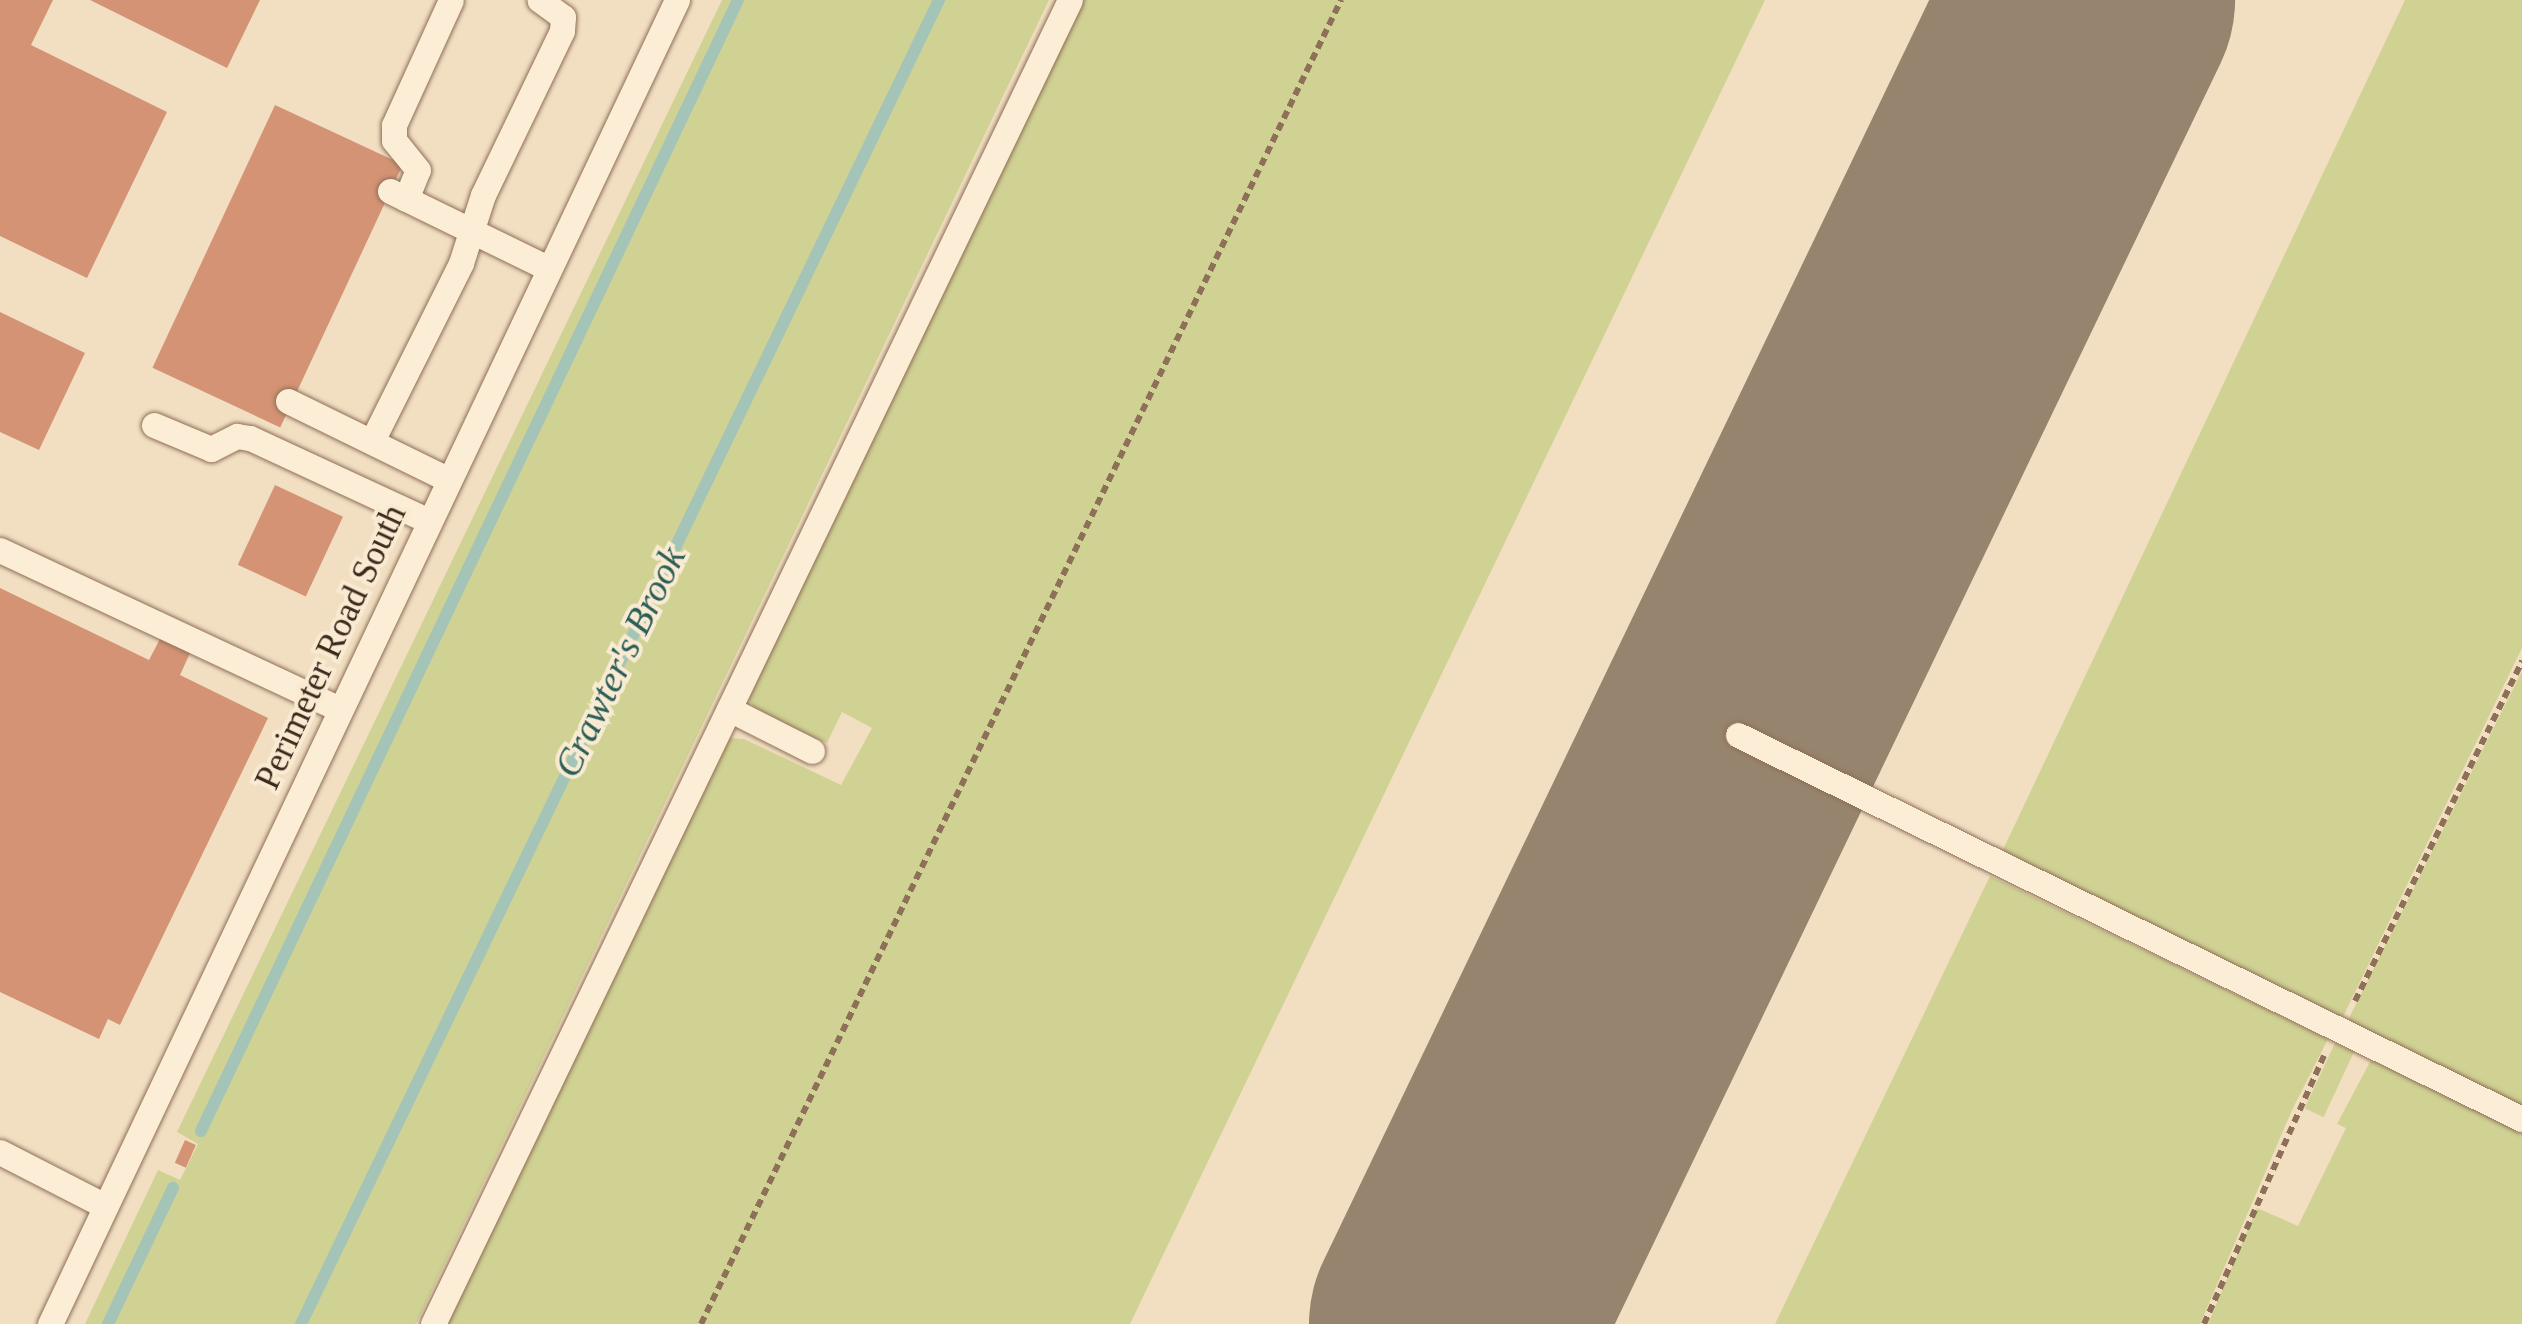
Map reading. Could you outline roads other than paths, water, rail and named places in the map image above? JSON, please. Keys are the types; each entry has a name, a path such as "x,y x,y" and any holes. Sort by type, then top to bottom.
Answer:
{"lane":[{"path":"451,0 394,125 394,140 418,170 398,195 548,268"},
{"name":"Perimeter Road South","path":"50,1324 678,0"},
{"path":"433,1324 1070,0"},
{"path":"372,441 461,263 483,195 562,30 563,17 538,1"},
{"path":"288,401 448,480"},
{"path":"154,425 211,449 236,436 250,438 429,521"},
{"path":"0,550 340,709"},
{"path":"729,710 812,751"},
{"path":"1738,735 2522,1119"},
{"path":"0,1152 105,1206"}],"waterway":[{"path":"201,1131 738,0"},
{"name":"Crawter's Brook","path":"301,1324 939,0"},
{"path":"108,1324 173,1188"}]}
